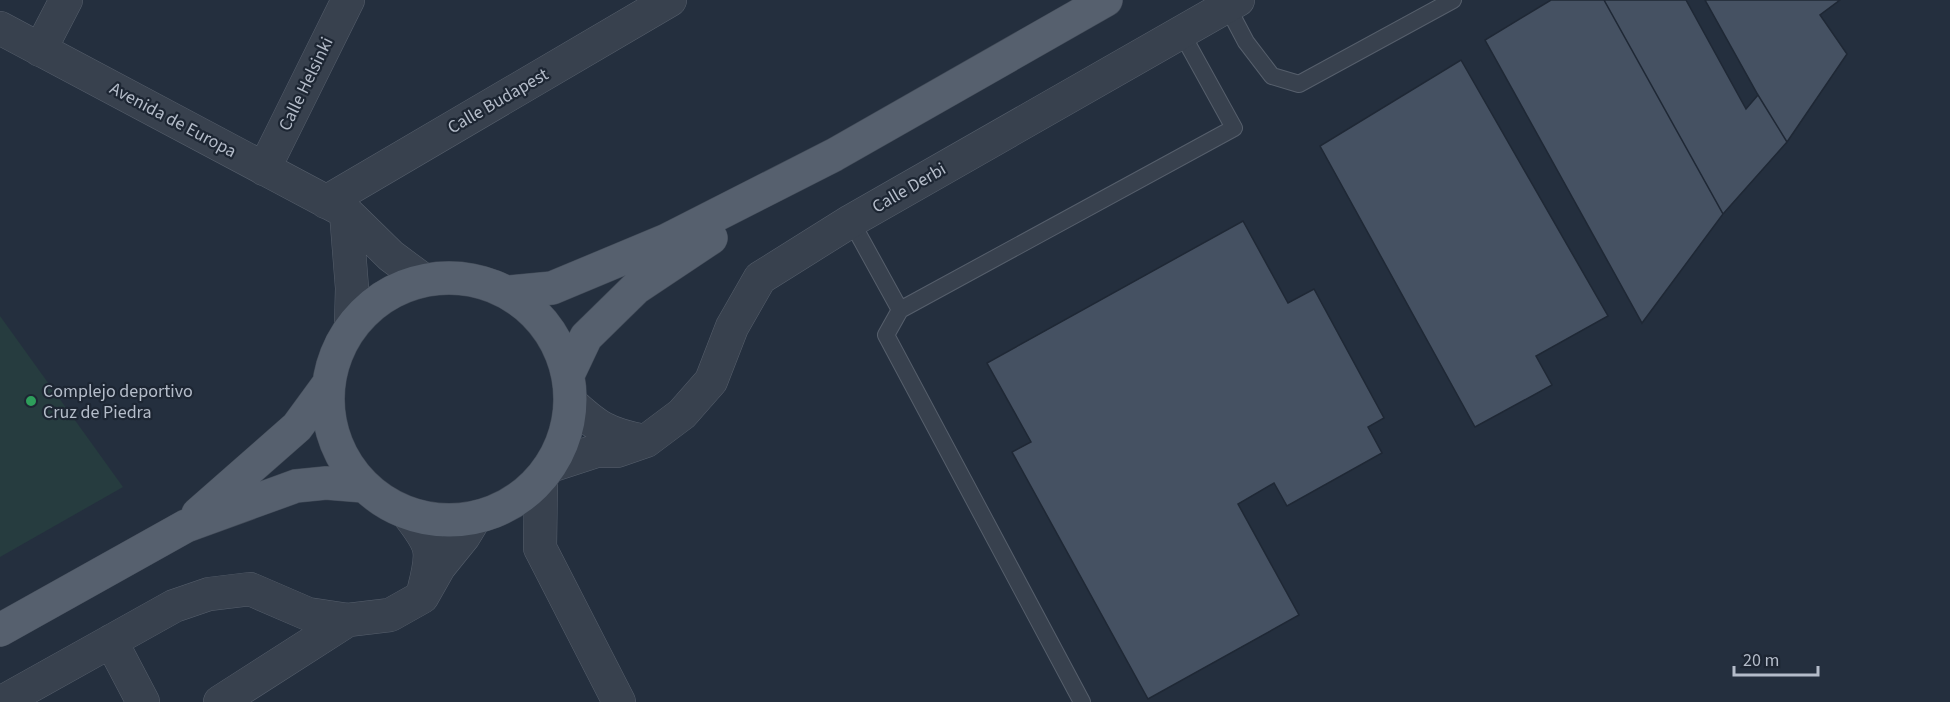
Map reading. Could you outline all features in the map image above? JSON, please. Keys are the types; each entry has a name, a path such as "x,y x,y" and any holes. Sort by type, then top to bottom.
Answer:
{"main road":[{"path":"508,292 552,288 667,240 834,155 1106,0"},
{"path":"569,389 547,327 508,292 481,280 452,276 422,279 382,296 351,325 335,354 327,386 334,440 363,486 384,503 408,514 441,521 475,518 488,514 517,500 546,472 565,436 569,389 586,337 636,288 834,155"},
{"path":"186,526 297,427 327,386"},
{"path":"0,630 186,526 296,486 326,483 363,486"}],"street":[{"path":"40,50 66,0"},
{"name":"Calle Helsinki","path":"264,169 348,0"},
{"name":"Calle Budapest","path":"336,207 670,0"},
{"name":"Calle Derbi","path":"546,472 596,451 617,451 646,441 682,414 711,381 732,327 760,278 851,221 1232,3"},
{"name":"Avenida de Europa","path":"0,28 336,207 390,256 422,279"},
{"path":"336,207 352,288 351,325"},
{"path":"569,389 594,424 619,436 646,441"},
{"path":"546,472 540,548 619,702"},
{"path":"408,514 424,535 432,558 422,597"},
{"path":"2,702 174,606 209,594 250,588 308,614 348,620 390,615 422,597 439,567 475,518"},
{"path":"220,702 348,620"},
{"path":"111,641 143,702"}],"lane":[{"path":"1232,3 1246,42 1272,76 1299,84 1453,0"},
{"path":"1082,702 886,336 900,310 1234,128 1181,32"},
{"path":"851,221 900,310"}],"green space":[{"name":"Complejo deportivo Cruz de Piedra","path":"0,316 123,487 0,557"}],"building":[{"path":"1551,0 1604,0 1723,214 1642,323 1485,40"},
{"path":"1604,0 1686,0 1746,109 1758,95 1787,142 1723,214"},
{"path":"1705,0 1840,0 1820,15 1847,54 1787,142 1758,95"},
{"path":"1461,60 1608,316 1536,356 1552,385 1475,427 1320,146"},
{"path":"1243,221 1288,303 1314,289 1384,418 1368,427 1382,453 1287,506 1274,483 1238,504 1299,615 1148,699 1012,452 1031,442 987,363"}],"place":[{"name":"Complejo deportivo Cruz de Piedra","path":"31,401"}]}
